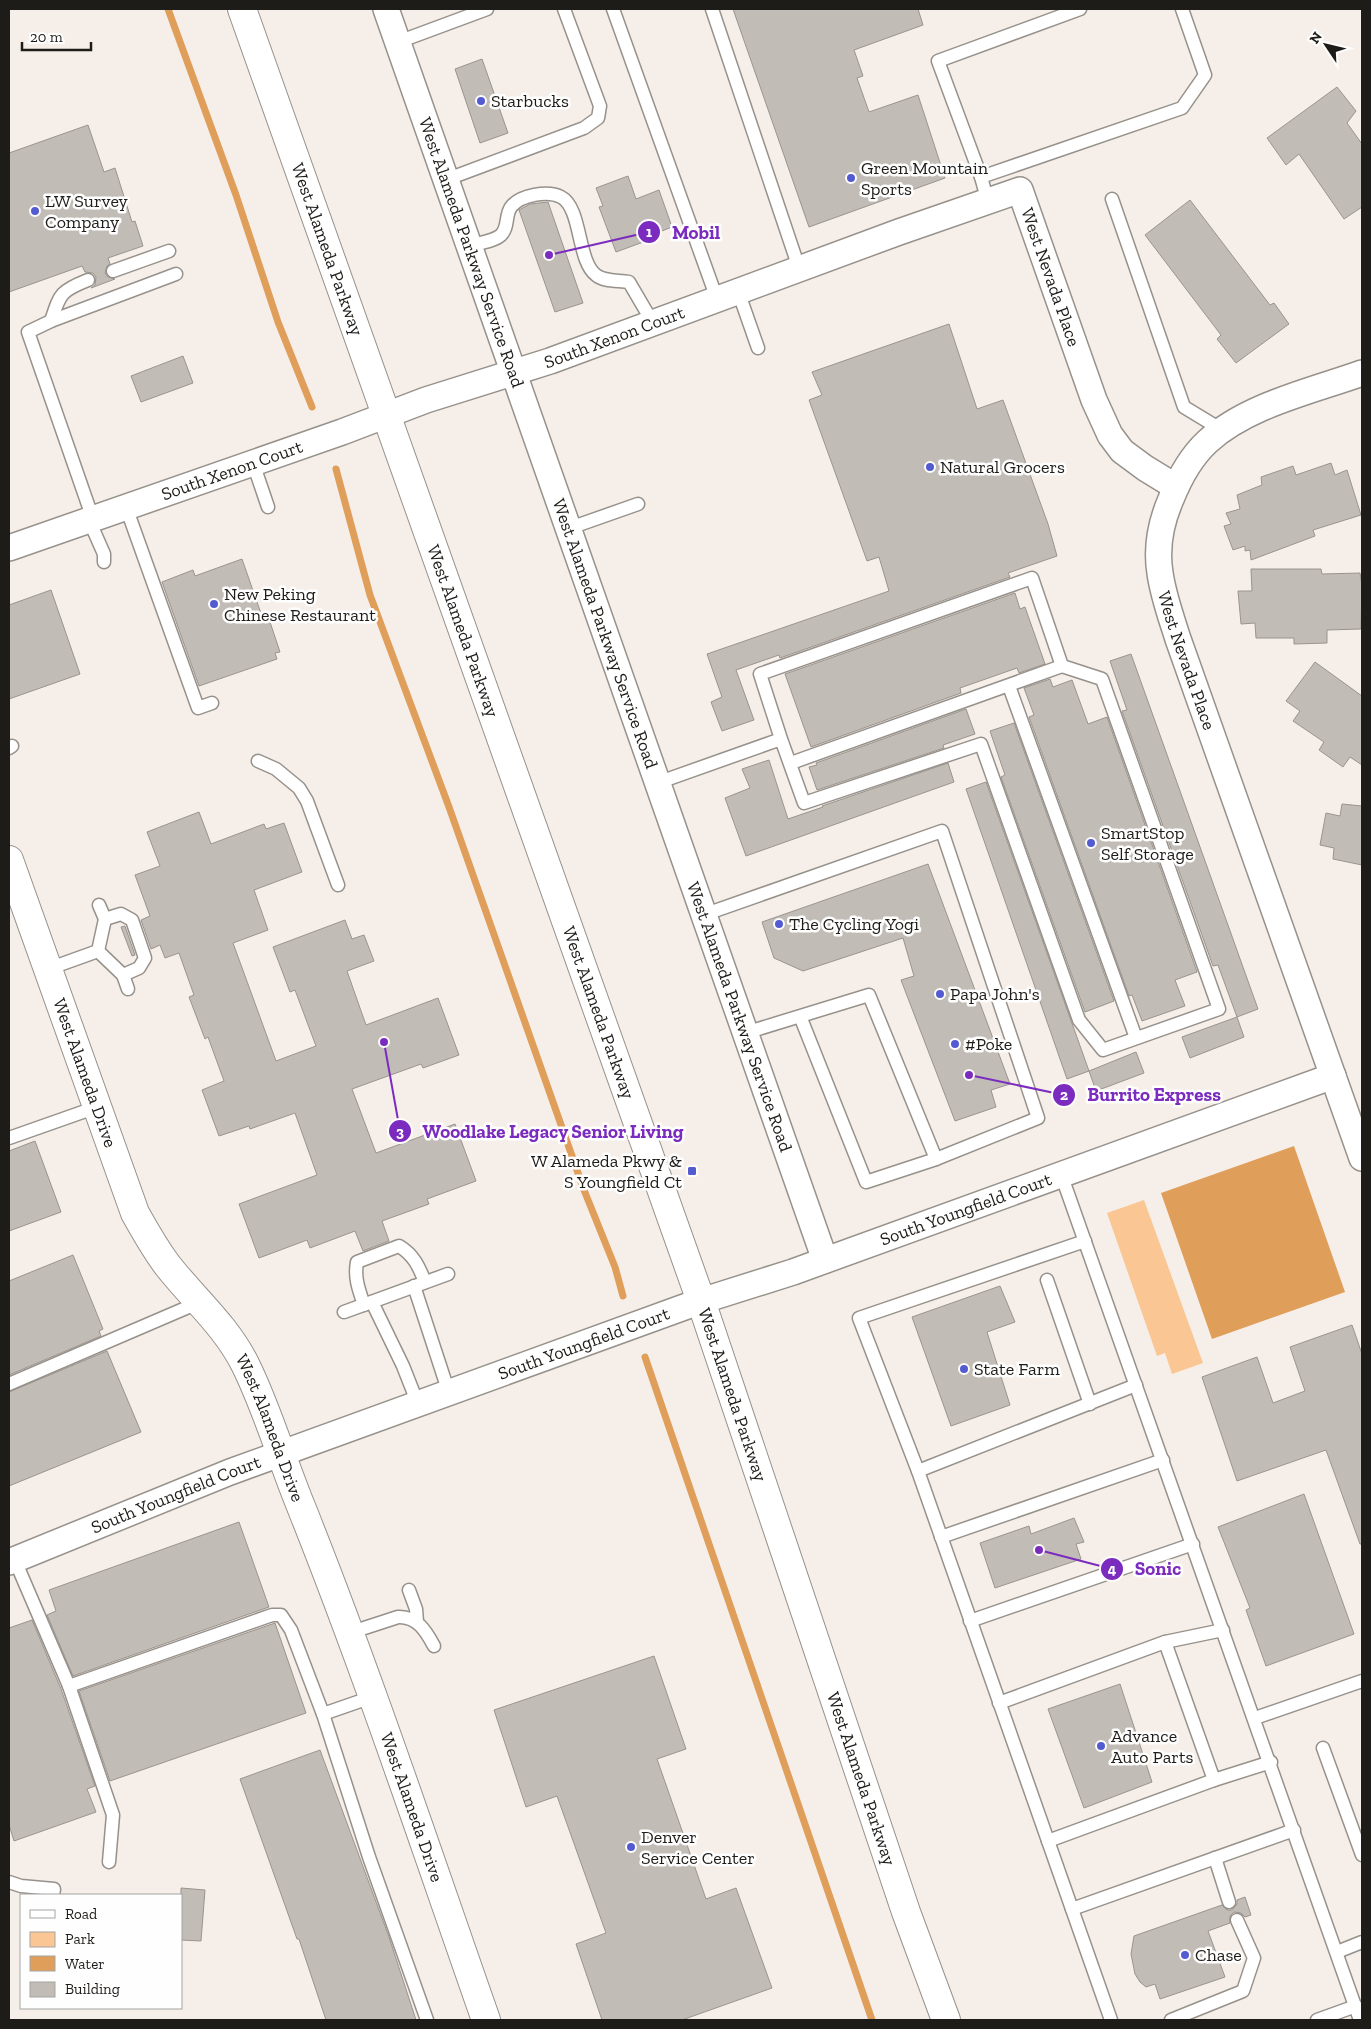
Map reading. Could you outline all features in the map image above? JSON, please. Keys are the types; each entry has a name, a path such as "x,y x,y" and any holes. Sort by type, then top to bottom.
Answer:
{"main road":[{"name":"West Alameda Parkway","path":"242,9 701,1301 903,1902 946,2020"},
{"name":"West Alameda Drive","path":"11,874 48,969 135,1213 151,1242 169,1266 234,1342 249,1374 337,1596 486,2020"}],"street":[{"name":"West Alameda Parkway Service Road","path":"386,9 512,374 825,1260"},
{"name":"South Xenon Court","path":"9,548 388,416 426,400 512,374 800,268 1020,190"},
{"name":"West Nevada Place","path":"1020,190 1094,400 1110,435 1122,451 1176,487 1166,510 1158,550 1165,597 1362,1158"},
{"path":"1176,487 1192,460 1206,443 1243,417 1362,374"},
{"name":"South Youngfield Court","path":"12,1560 230,1472 701,1301 825,1260 1333,1076"}],"lane":[{"path":"398,42 456,14 487,9"},
{"path":"445,180 584,128 598,118 600,106 564,9"},
{"path":"613,9 727,295 758,348"},
{"path":"712,9 800,268"},
{"path":"988,202 981,177 938,60 1080,9"},
{"path":"981,177 1182,108 1205,75 1182,9"},
{"path":"468,246 500,236 506,229 511,207 520,199 543,194 560,196 570,206 589,268 596,276 608,280 629,282 653,323"},
{"path":"1112,200 1184,407 1222,430"},
{"path":"113,271 169,251"},
{"path":"104,562 104,554 28,332 51,321 176,274"},
{"path":"51,321 59,298 67,289 88,280"},
{"path":"252,463 268,507"},
{"path":"567,529 638,504"},
{"path":"126,507 198,708 212,703"},
{"path":"791,763 1062,666 1102,679 1219,1009 1103,1050 1079,1020 981,744 804,803 760,674 1032,578 1062,666"},
{"path":"1009,686 1136,1038"},
{"path":"657,783 781,739"},
{"path":"258,761 276,769 299,788 307,801 338,885"},
{"path":"703,915 942,831 1038,1118 936,1159 866,1182 800,1016"},
{"path":"98,951 105,919 99,905"},
{"path":"105,919 120,914 132,920 145,958 139,968 123,975"},
{"path":"48,969 98,951"},
{"path":"98,951 123,975 128,989"},
{"path":"745,1033 869,995 936,1159"},
{"path":"9,1138 97,1107"},
{"path":"1061,1174 1271,1762 1360,2020"},
{"path":"1085,1241 859,1318 918,1471 1111,2020"},
{"path":"418,1404 403,1366 357,1285 355,1273 357,1262 365,1258 399,1246 408,1251 416,1262 449,1393"},
{"path":"344,1312 448,1274"},
{"path":"1047,1280 1090,1404"},
{"path":"9,1384 200,1302"},
{"path":"918,1471 1136,1386"},
{"path":"941,1538 1163,1460"},
{"path":"970,1621 1193,1544"},
{"path":"12,1560 69,1686 113,1814 109,1862"},
{"path":"409,1590 416,1609 417,1622"},
{"path":"69,1686 272,1615 281,1615 291,1630 323,1714 369,1857 428,2020"},
{"path":"350,1633 404,1616 417,1622 434,1646"},
{"path":"1000,1703 1165,1642 1223,1630"},
{"path":"1165,1642 1214,1780"},
{"path":"1254,1718 1362,1681"},
{"path":"323,1714 372,1697"},
{"path":"1323,1748 1362,1854"},
{"path":"1048,1841 1214,1780 1271,1762"},
{"path":"1072,1909 1294,1830"},
{"path":"1215,1858 1229,1902"},
{"path":"9,1882 21,1886 54,1890 53,1894"},
{"path":"1171,2020 1243,1991 1254,1958 1236,1920"},
{"path":"1337,1952 1362,1942"},
{"path":"1317,2020 1356,2006"}],"green space":[{"path":"1144,1200 1203,1363 1172,1374 1165,1353 1157,1356 1107,1213"}],"water":[{"path":"1294,1146 1345,1292 1212,1339 1161,1193"}],"building":[{"path":"733,9 918,9 923,25 854,50 863,76 857,78 869,112 918,95 945,178 809,227"},
{"name":"Starbucks","path":"482,59 508,133 480,143 455,69"},
{"path":"1337,87 1356,111 1347,123 1362,144 1362,207 1344,219 1299,154 1286,165 1267,138"},
{"path":"88,125 104,172 115,168 132,222 135,221 143,246 108,258 110,264 107,266 105,273 108,277 115,279 91,288 95,285 96,277 93,273 85,272 82,266 9,292 9,153"},
{"path":"628,176 636,199 659,190 672,227 644,238 646,241 616,252 599,207 603,206 596,188"},
{"path":"1190,200 1270,305 1274,303 1289,324 1236,363 1217,339 1221,335 1145,235"},
{"path":"548,202 583,303 555,312 519,210 530,204"},
{"name":"Natural Grocers","path":"949,324 977,409 1003,400 1048,524 1057,556 1008,573 1010,577 780,658 779,655 736,670 754,720 722,731 711,702 722,697 707,654 889,591 879,557 867,561 809,400 822,395 812,372"},
{"path":"183,356 193,383 141,402 131,376"},
{"path":"1331,463 1335,475 1347,470 1361,515 1313,530 1315,536 1251,560 1250,550 1245,551 1245,546 1233,550 1224,526 1231,524 1226,513 1240,509 1237,495 1262,485 1261,477 1293,466 1296,475"},
{"path":"242,559 264,622 269,619 280,652 275,653 277,659 199,686 162,582 193,570 195,576"},
{"path":"1251,569 1321,569 1322,574 1360,573 1362,585 1361,629 1327,630 1327,643 1294,644 1294,638 1256,638 1255,623 1241,624 1238,591 1252,591"},
{"path":"51,590 80,674 9,699 9,605"},
{"path":"1015,593 1020,609 1025,607 1045,664 1019,673 1017,668 960,688 961,693 811,747 785,674"},
{"path":"1131,654 1258,1009 1237,1017 1218,965 1213,966 1122,711 1127,710 1110,661"},
{"path":"1315,662 1362,696 1362,765 1350,757 1343,767 1319,750 1324,742 1293,721 1300,711 1286,701"},
{"path":"1050,679 1053,687 1072,680 1088,724 1107,717 1197,972 1175,980 1185,1006 1142,1021 1132,995 1129,996 1029,717 1034,715 1024,688"},
{"path":"966,709 975,734 943,745 944,748 817,790 809,767 817,765 816,763"},
{"path":"1014,723 1114,1001 1085,1012 1001,777 1005,775 990,731"},
{"path":"769,760 788,819 948,763 954,782 746,856 725,798 750,788 742,769"},
{"path":"986,782 1089,1071 1067,1079 966,789"},
{"path":"1342,804 1362,806 1362,865 1333,859 1334,848 1320,845 1326,813 1340,816"},
{"path":"199,812 211,844 264,824 266,829 284,823 302,872 254,890 268,930 233,943 276,1061 316,1046 295,990 290,992 273,947 345,920 352,939 364,935 374,961 347,971 366,1025 438,998 459,1055 423,1068 421,1064 352,1089 376,1153 455,1124 476,1181 427,1199 429,1204 382,1221 389,1241 363,1251 355,1231 310,1248 307,1240 259,1258 239,1204 317,1175 295,1113 250,1129 249,1126 219,1136 202,1090 224,1081 208,1037 205,1039 189,997 194,995 179,953 165,958 160,945 151,949 141,920 150,916 135,875 160,866 147,832"},
{"path":"928,864 1010,1084 991,1090 996,1107 955,1121 901,980 914,976 903,938 803,971 774,958 762,922"},
{"path":"125,926 135,955 132,956 121,927"},
{"path":"1237,1017 1244,1037 1190,1058 1182,1037"},
{"path":"1136,1052 1144,1073 1096,1091 1089,1071"},
{"path":"35,1141 61,1212 9,1231 9,1151"},
{"path":"73,1255 103,1329 99,1331 101,1336 9,1375 9,1281"},
{"name":"State Farm","path":"1000,1286 1015,1322 987,1332 1010,1405 951,1426 912,1317"},
{"path":"1352,1325 1362,1354 1362,1544 1360,1544 1326,1450 1237,1481 1202,1377 1257,1357 1273,1403 1305,1391 1290,1347"},
{"path":"107,1351 141,1432 9,1486 9,1392"},
{"path":"1304,1494 1354,1634 1266,1666 1246,1610 1250,1608 1218,1527"},
{"path":"1074,1518 1084,1542 1076,1544 1081,1559 995,1588 980,1543 1029,1526 1031,1534"},
{"path":"239,1522 269,1607 73,1676 47,1615 56,1611 49,1590"},
{"path":"32,1620 61,1689 95,1786 87,1789 96,1812 14,1841 9,1825 9,1628"},
{"path":"275,1623 306,1713 110,1781 79,1691"},
{"name":"Denver Service Center","path":"654,1656 686,1749 657,1759 706,1899 736,1888 772,1988 682,2020 602,2020 576,1944 606,1933 557,1796 526,1807 494,1710"},
{"name":"Advance Auto Parts","path":"1120,1684 1152,1782 1084,1808 1048,1709"},
{"path":"320,1750 389,1937 416,2020 326,2020 299,1939 297,1939 240,1779"},
{"path":"181,1888 205,1890 201,1941 182,1940"},
{"path":"1245,1897 1251,1915 1245,1917 1241,1913 1234,1912 1230,1916 1230,1923 1208,1931 1225,1977 1160,1999 1155,1984 1146,1987 1140,1982 1135,1974 1131,1954 1134,1936 1222,1905 1227,1910 1232,1910 1237,1904 1237,1900"}],"waterway":[{"path":"168,9 236,195 278,322 312,407"},
{"path":"336,469 370,595 449,807 584,1190 615,1267 623,1296"},
{"path":"645,1357 872,2020"}],"place":[{"name":"Starbucks","path":"481,101"},
{"name":"Green Mountain Sports","path":"851,178"},
{"name":"LW Survey Company","path":"35,211"},
{"name":"Mobil","path":"549,255"},
{"name":"Natural Grocers","path":"930,467"},
{"name":"New Peking Chinese Restaurant","path":"214,604"},
{"name":"SmartStop Self Storage","path":"1091,843"},
{"name":"The Cycling Yogi","path":"779,924"},
{"name":"Papa John's","path":"940,994"},
{"name":"Woodlake Legacy Senior Living","path":"384,1042"},
{"name":"#Poke","path":"955,1044"},
{"name":"Burrito Express","path":"969,1075"},
{"name":"W Alameda Pkwy & S Youngfield Ct","path":"692,1171"},
{"name":"State Farm","path":"964,1369"},
{"name":"Sonic","path":"1039,1550"},
{"name":"Advance Auto Parts","path":"1101,1746"},
{"name":"Denver Service Center","path":"631,1847"},
{"name":"Chase","path":"1185,1955"}]}
